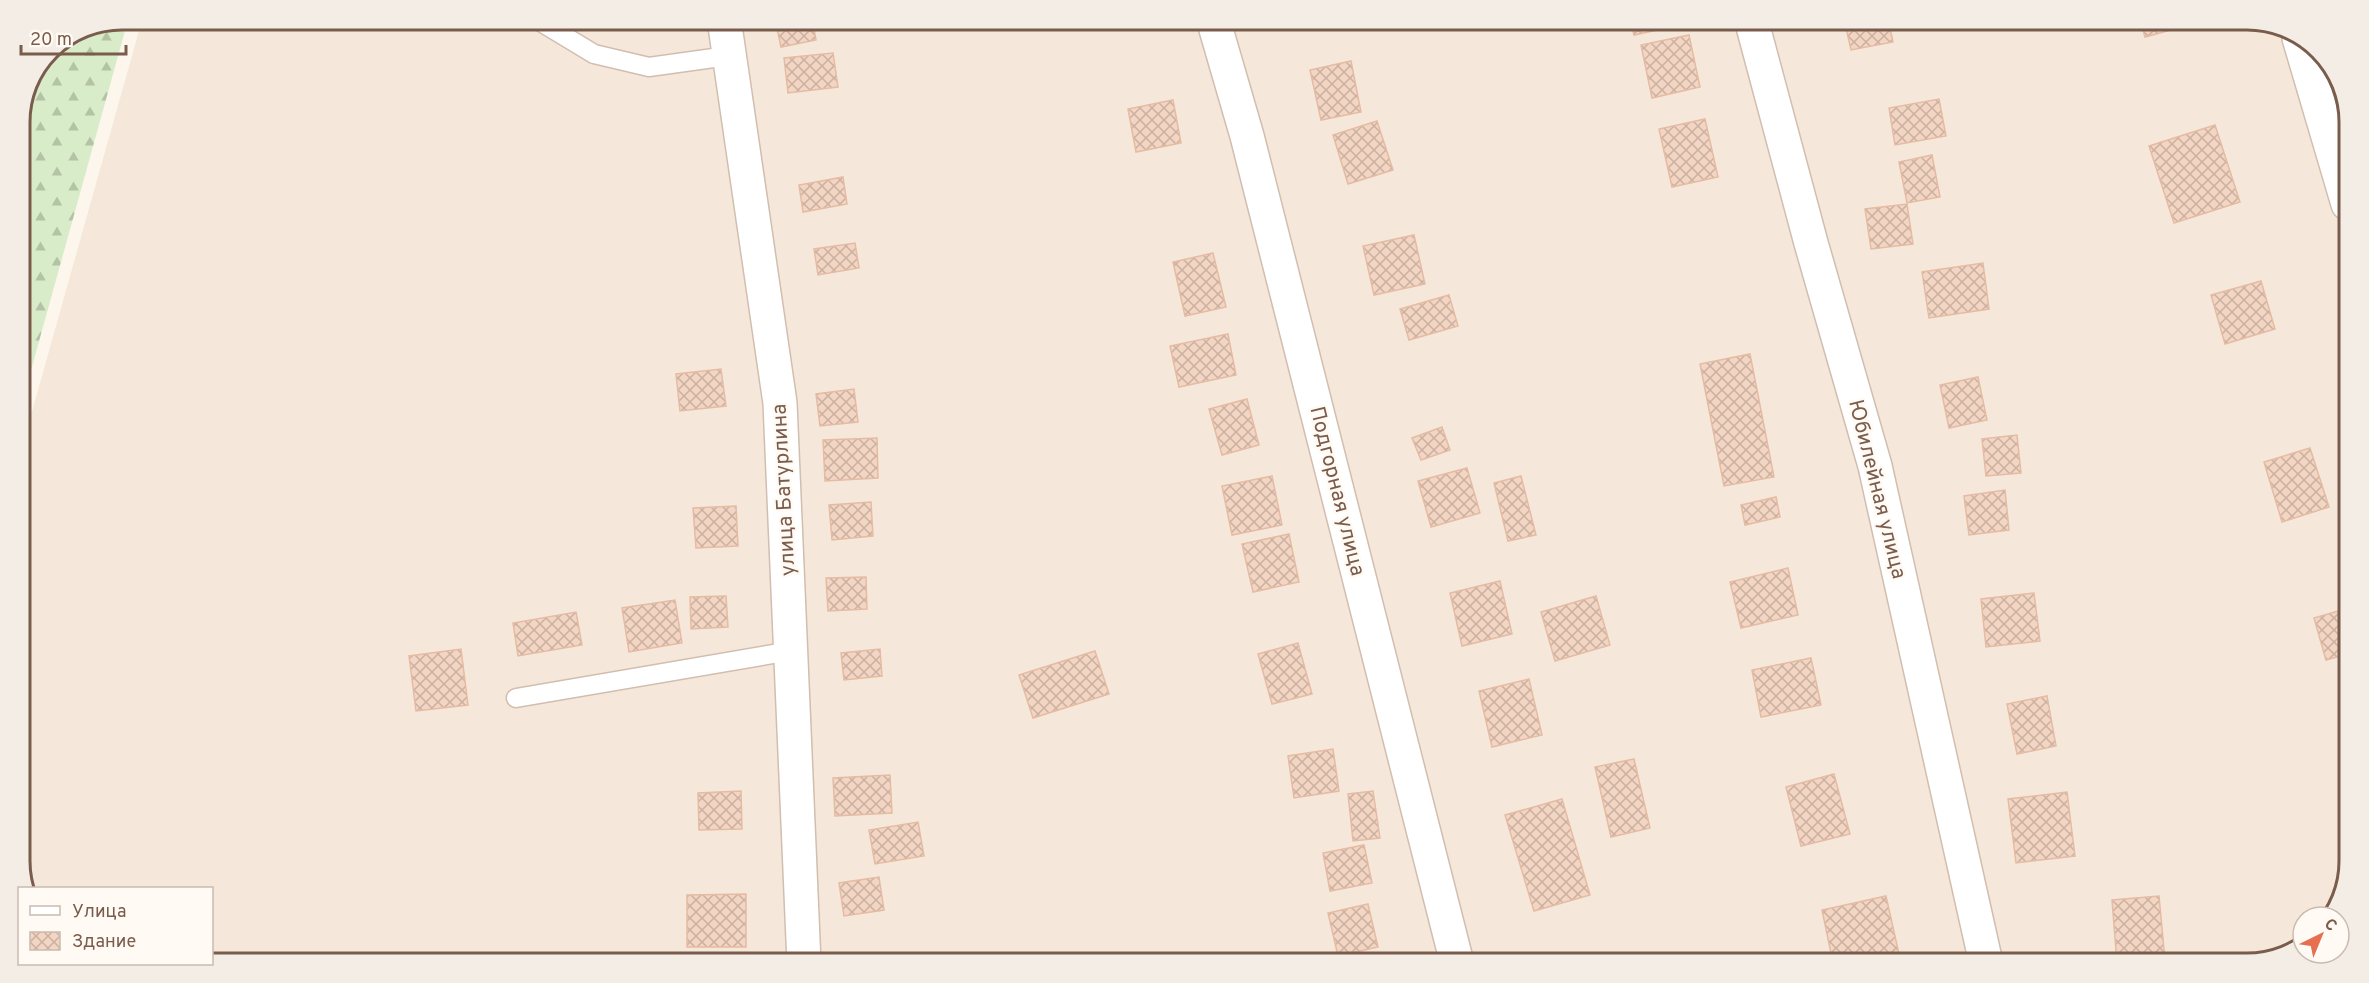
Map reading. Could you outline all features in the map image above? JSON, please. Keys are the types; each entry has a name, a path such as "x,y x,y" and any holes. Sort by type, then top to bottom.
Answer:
{"street":[{"name":"улица Батурлина","path":"725,30 780,403 804,953"},
{"name":"Подгорная улица","path":"1216,30 1247,136 1454,953"},
{"name":"Юбилейная улица","path":"1754,30 1811,243 1875,466 1984,953"},
{"path":"2302,48 2339,174"}],"lane":[{"path":"553,30 594,54 649,67 728,56"},
{"path":"516,698 791,651"}],"shaded area":[{"path":"139,30 2247,30 2282,37 2303,49 2316,61 2334,93 2339,116 2339,861 2337,879 2327,905 2291,905 2291,941 2271,950 2247,953 213,953 213,887 34,887 30,867 30,418"}],"green space":[{"path":"125,30 30,374 30,116 33,98 49,66 61,53 76,42 93,35"}],"building":[{"path":"777,30 814,30 816,40 781,47"},
{"path":"1633,30 1658,30 1634,35"},
{"path":"1846,30 1890,30 1893,42 1851,50"},
{"path":"2143,30 2171,30 2145,37"},
{"path":"1689,35 1700,87 1652,98 1641,45"},
{"path":"833,53 838,87 788,93 784,58"},
{"path":"1351,61 1361,112 1321,120 1310,70"},
{"path":"1939,99 1946,136 1895,145 1889,108"},
{"path":"1173,100 1181,143 1136,152 1128,109"},
{"path":"1705,119 1718,177 1672,187 1659,129"},
{"path":"1377,121 1393,170 1348,184 1333,135"},
{"path":"2215,125 2240,202 2174,223 2149,146"},
{"path":"1932,155 1940,197 1907,203 1899,162"},
{"path":"843,177 847,204 803,212 799,185"},
{"path":"1907,204 1913,244 1871,249 1865,209"},
{"path":"1414,235 1425,284 1374,295 1363,246"},
{"path":"855,243 859,268 818,275 814,249"},
{"path":"1213,253 1226,307 1185,316 1173,262"},
{"path":"1983,263 1989,309 1929,318 1922,272"},
{"path":"2261,281 2275,329 2225,344 2211,295"},
{"path":"1449,295 1458,326 1409,340 1400,309"},
{"path":"1228,334 1236,375 1179,387 1170,346"},
{"path":"1750,354 1774,477 1724,486 1700,364"},
{"path":"721,369 726,406 680,411 676,374"},
{"path":"1978,377 1987,420 1949,428 1940,385"},
{"path":"854,389 858,422 820,426 816,394"},
{"path":"1247,399 1259,445 1222,455 1209,409"},
{"path":"1442,427 1450,450 1421,460 1412,438"},
{"path":"2017,435 2021,473 1986,476 1982,439"},
{"path":"877,438 878,478 825,481 823,440"},
{"path":"2310,448 2329,507 2282,522 2264,462"},
{"path":"1467,468 1480,513 1431,527 1418,481"},
{"path":"1272,476 1282,525 1232,535 1222,486"},
{"path":"1521,476 1536,535 1508,541 1494,483"},
{"path":"2005,490 2009,530 1969,535 1964,496"},
{"path":"1776,497 1780,517 1745,525 1741,505"},
{"path":"871,502 873,536 832,540 829,505"},
{"path":"736,506 738,546 696,548 693,508"},
{"path":"1289,534 1299,582 1253,592 1242,544"},
{"path":"1788,568 1798,615 1741,628 1730,582"},
{"path":"866,577 867,609 828,611 826,578"},
{"path":"1500,581 1512,634 1462,646 1450,593"},
{"path":"2034,593 2040,641 1986,647 1981,599"},
{"path":"726,596 728,627 691,629 690,597"},
{"path":"1596,596 1610,645 1555,661 1541,612"},
{"path":"675,600 682,643 629,652 622,608"},
{"path":"2339,611 2339,656 2326,660 2314,618"},
{"path":"576,612 582,645 518,656 513,623"},
{"path":"1298,643 1312,694 1272,704 1258,654"},
{"path":"461,649 468,705 416,711 409,656"},
{"path":"880,649 882,676 844,680 841,653"},
{"path":"1095,651 1109,694 1033,718 1019,675"},
{"path":"1811,658 1821,705 1761,717 1752,670"},
{"path":"1529,679 1542,735 1492,747 1479,691"},
{"path":"2047,696 2056,746 2017,754 2007,704"},
{"path":"1333,749 1339,791 1294,798 1288,756"},
{"path":"1634,759 1650,828 1611,837 1595,767"},
{"path":"1834,774 1850,834 1801,846 1786,787"},
{"path":"890,775 892,813 835,816 833,778"},
{"path":"741,791 742,829 699,830 698,793"},
{"path":"1373,791 1380,838 1353,841 1348,794"},
{"path":"2067,792 2075,856 2016,863 2008,799"},
{"path":"1562,799 1590,895 1534,911 1505,815"},
{"path":"918,822 924,856 875,864 869,830"},
{"path":"1364,845 1372,883 1330,891 1323,853"},
{"path":"879,877 884,910 844,916 839,883"},
{"path":"746,894 746,947 687,947 687,895"},
{"path":"1886,896 1899,953 1831,953 1822,910"},
{"path":"2159,896 2164,953 2116,953 2112,900"},
{"path":"1368,904 1378,947 1351,953 1337,953 1328,913"}]}
